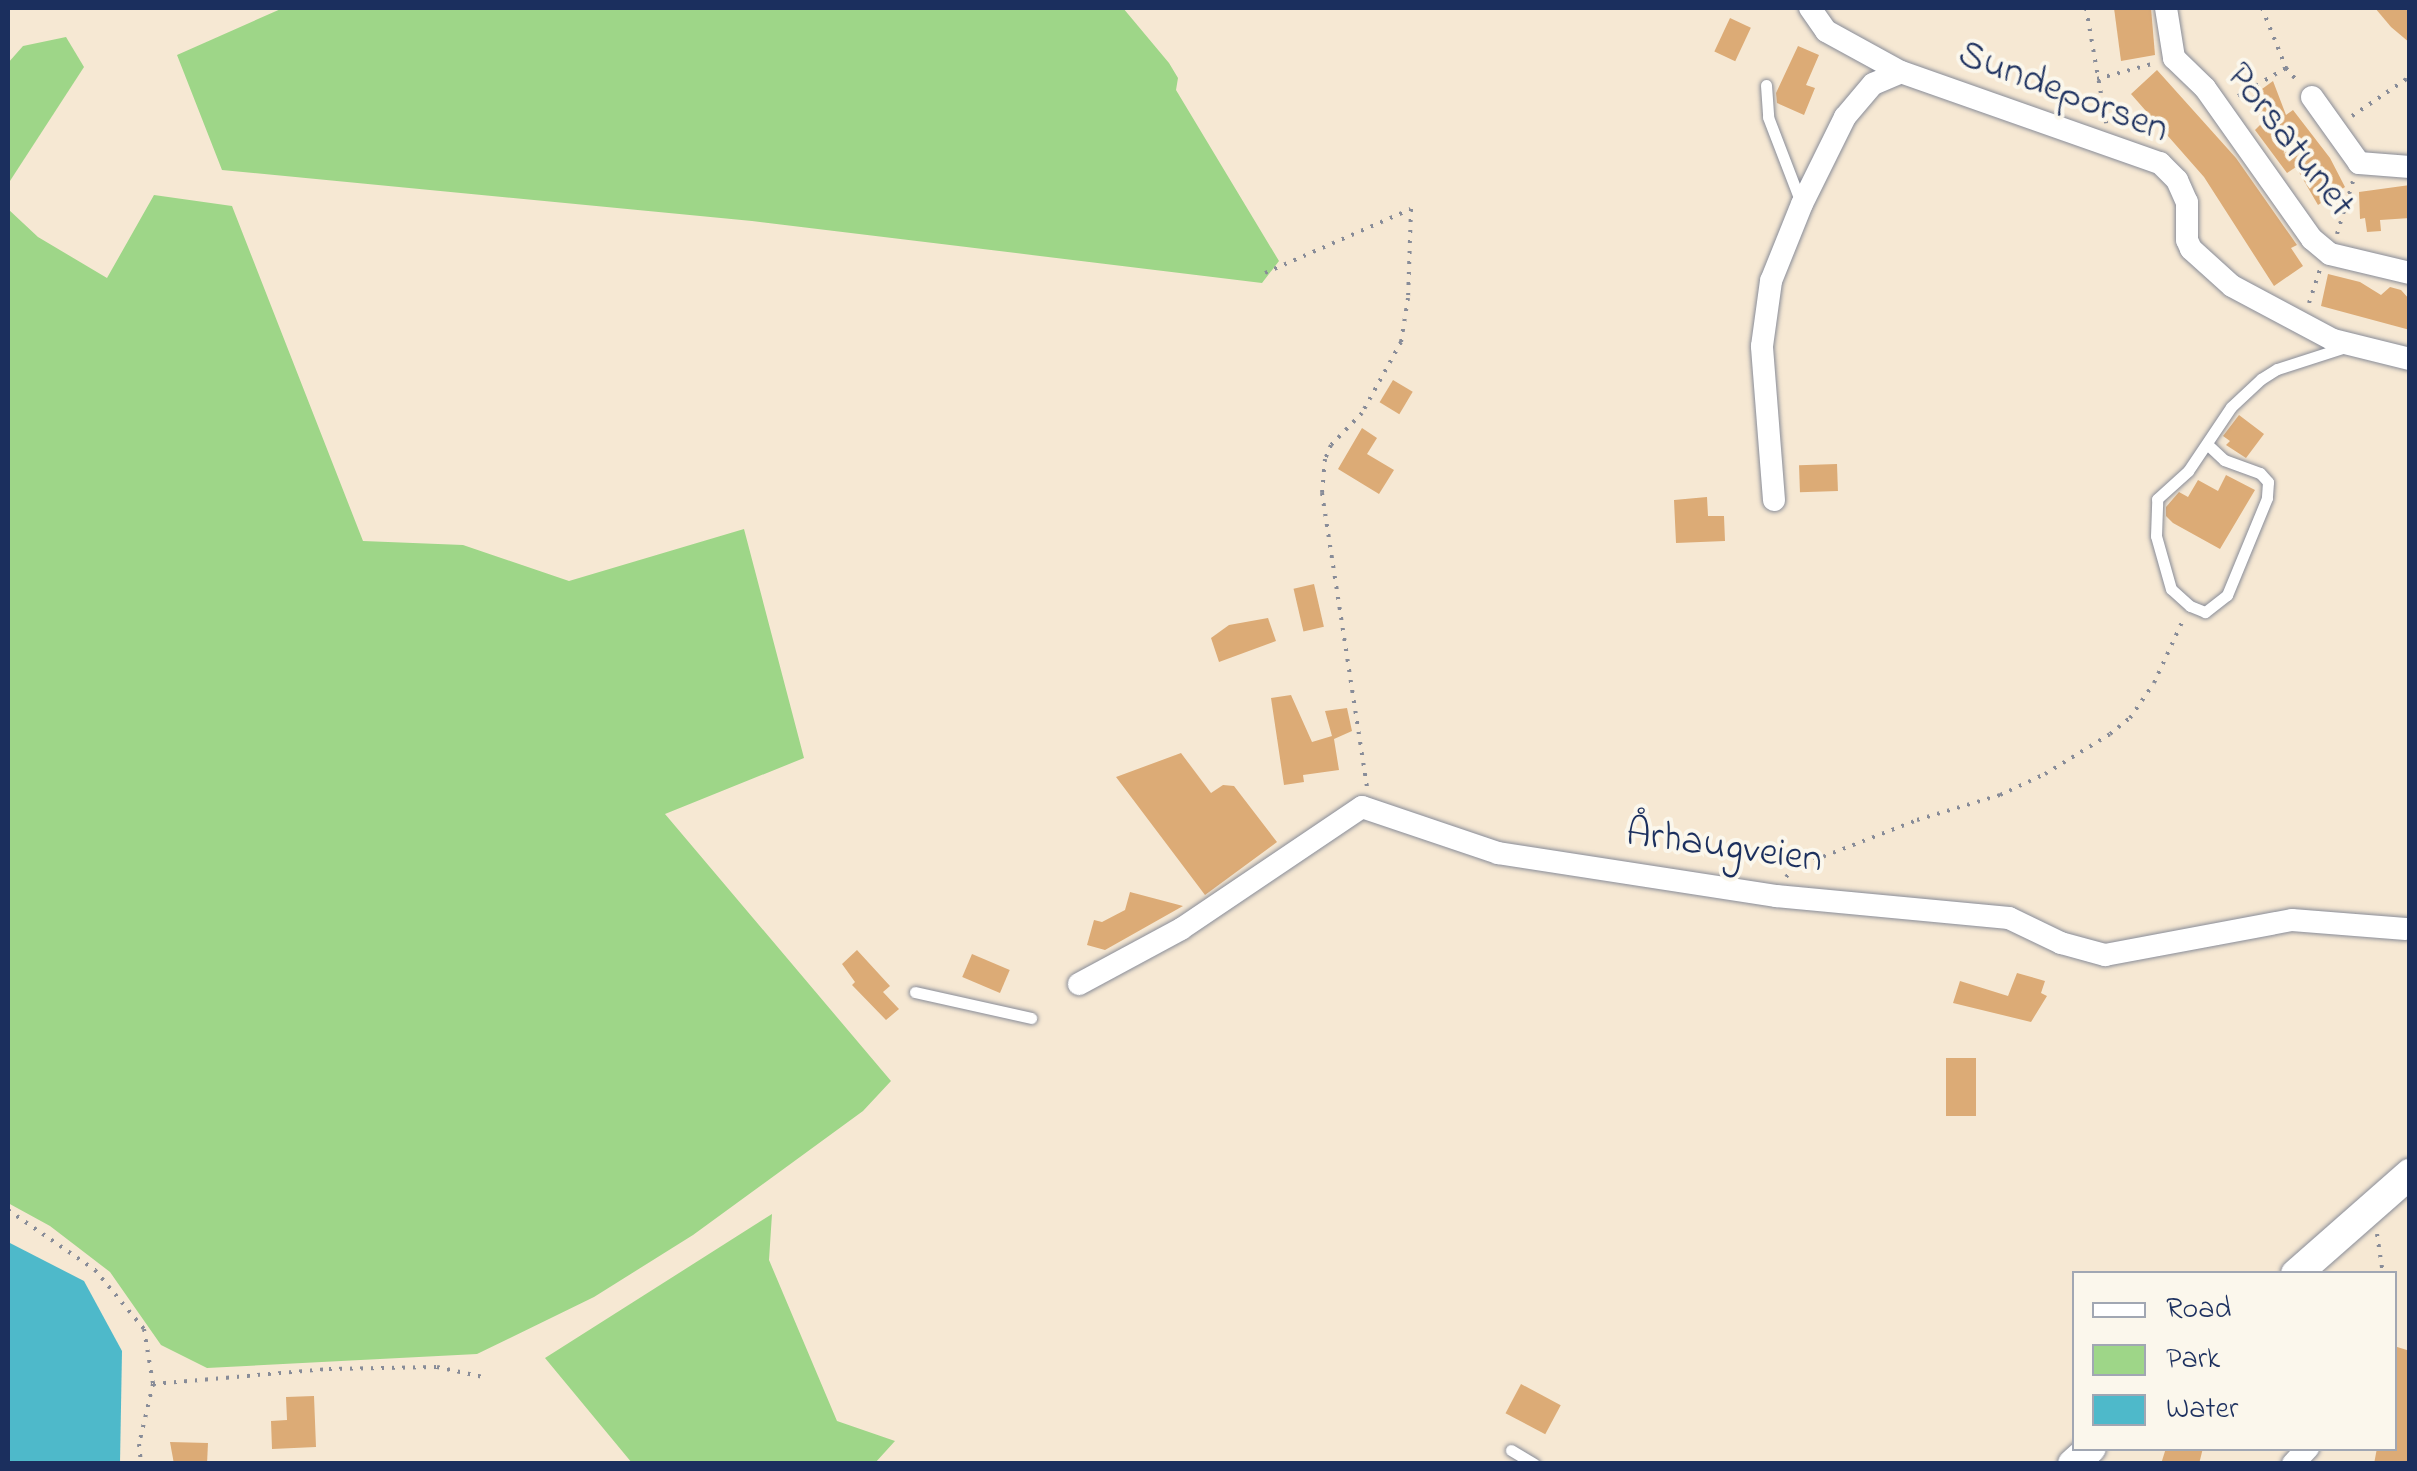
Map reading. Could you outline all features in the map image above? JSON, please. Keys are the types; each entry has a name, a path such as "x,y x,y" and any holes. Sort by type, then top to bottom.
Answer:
{"main road":[{"path":"2299,1271 2410,1174"}],"street":[{"name":"Sundeporsen","path":"1810,8 1826,31 1901,72 2160,162 2177,180 2187,202 2187,240 2202,261 2266,306 2351,346 2410,359"},
{"path":"2166,8 2174,58"},
{"name":"Porsatunet","path":"2174,58 2218,107 2312,239 2330,254 2410,272"},
{"name":"Sundeporsen","path":"1774,500 1763,318 1771,280 1802,204 1854,104 1872,84 1901,72"},
{"path":"2312,97 2360,162 2410,166"},
{"path":"1079,984 1181,929 1362,807"},
{"name":"Århaugveien","path":"1362,807 1498,853 1776,896 2008,918 2061,943 2104,955 2173,946 2292,920 2408,928"}],"lane":[{"path":"1766,85 1768,116 1802,204"},
{"name":"Sundeporsen","path":"2190,606 2172,590 2153,517 2157,499 2188,471 2231,407 2261,380 2277,369 2351,346"},
{"path":"2190,606 2205,612 2228,594 2267,498 2268,482 2260,473 2224,460 2207,444"},
{"path":"915,992 1031,1018"},
{"path":"1511,1450 1534,1464"}],"path":[{"path":"2086,8 2108,142"},
{"path":"2262,8 2286,68 2312,97"},
{"path":"2097,80 2174,58"},
{"path":"2218,107 2286,68"},
{"path":"2335,127 2408,78 2410,92"},
{"path":"1264,272 1411,209 1408,298 1401,342 1362,413 1331,445 1324,476 1328,534 1368,784 1362,807"},
{"path":"1776,896 1794,868 1917,820 2000,795 2045,774 2110,734 2130,718 2154,683 2190,606"},
{"path":"8,1210 73,1252 120,1296 144,1329 153,1384 139,1444 141,1464"},
{"path":"2380,1246 2383,1271"},
{"path":"153,1384 347,1368 437,1367 488,1378"}],"green space":[{"path":"283,8 1123,8 1169,63 1178,78 1176,90 1279,261 1262,283 752,221 222,170 177,55"},
{"path":"66,37 84,67 8,184 8,63 23,46"},
{"path":"154,195 232,206 363,541 463,545 569,581 744,529 804,758 665,814 891,1081 863,1111 693,1235 594,1297 477,1354 207,1368 161,1345 110,1272 50,1226 8,1203 8,209 38,237 107,278"},
{"path":"772,1214 769,1260 837,1421 895,1441 875,1463 632,1463 545,1358"}],"water":[{"path":"8,1242 84,1281 122,1351 120,1463 8,1463"}],"building":[{"path":"2114,8 2151,8 2155,55 2121,61"},
{"path":"2375,8 2410,8 2410,43 2391,27"},
{"path":"1730,18 1751,28 1735,61 1714,52"},
{"path":"1798,46 1819,55 1806,85 1815,88 1804,115 1777,103 1776,93"},
{"path":"2157,70 2236,158 2297,245 2291,248 2303,266 2274,286 2204,177 2131,94"},
{"path":"2273,81 2286,115 2293,110 2330,158 2345,187 2318,205 2296,167 2287,173 2255,130 2263,122 2251,97"},
{"path":"2410,185 2410,218 2380,220 2381,231 2367,232 2365,218 2360,219 2359,192"},
{"path":"2328,274 2360,282 2381,295 2390,287 2401,290 2410,300 2410,330 2321,306"},
{"path":"1393,380 1413,392 1399,414 1380,402"},
{"path":"2239,415 2264,434 2246,458 2226,445 2230,441 2223,436"},
{"path":"1362,428 1377,438 1367,454 1394,470 1379,494 1338,469"},
{"path":"1837,464 1838,491 1800,492 1799,465"},
{"path":"2226,475 2255,490 2220,549 2173,523 2166,516 2166,507 2179,492 2188,497 2198,480 2218,491"},
{"path":"1707,497 1708,516 1724,516 1725,541 1676,543 1674,500"},
{"path":"1314,584 1324,627 1303,632 1294,589"},
{"path":"1268,618 1276,641 1219,662 1211,638 1229,625"},
{"path":"1291,695 1312,742 1332,736 1325,711 1347,708 1352,731 1334,739 1339,770 1303,775 1304,782 1284,785 1271,698"},
{"path":"1181,753 1211,793 1223,785 1234,786 1277,842 1205,895 1116,777"},
{"path":"1130,892 1183,906 1105,950 1087,945 1094,920 1102,922 1125,910"},
{"path":"857,950 890,986 883,992 899,1009 886,1020 852,985 855,982 842,964"},
{"path":"972,954 1010,970 1000,993 962,977"},
{"path":"2017,973 2045,981 2041,993 2047,996 2031,1022 1953,1003 1960,981 2008,996"},
{"path":"1946,1058 1976,1058 1976,1116 1946,1116"},
{"path":"2397,1347 2410,1351 2410,1464 2374,1464 2376,1451 2397,1451"},
{"path":"1521,1384 1561,1405 1545,1434 1506,1413"},
{"path":"314,1396 316,1447 272,1449 271,1421 287,1420 286,1397"},
{"path":"170,1442 208,1443 207,1464 174,1464"},
{"path":"2165,1451 2202,1451 2199,1464 2161,1464"}]}
